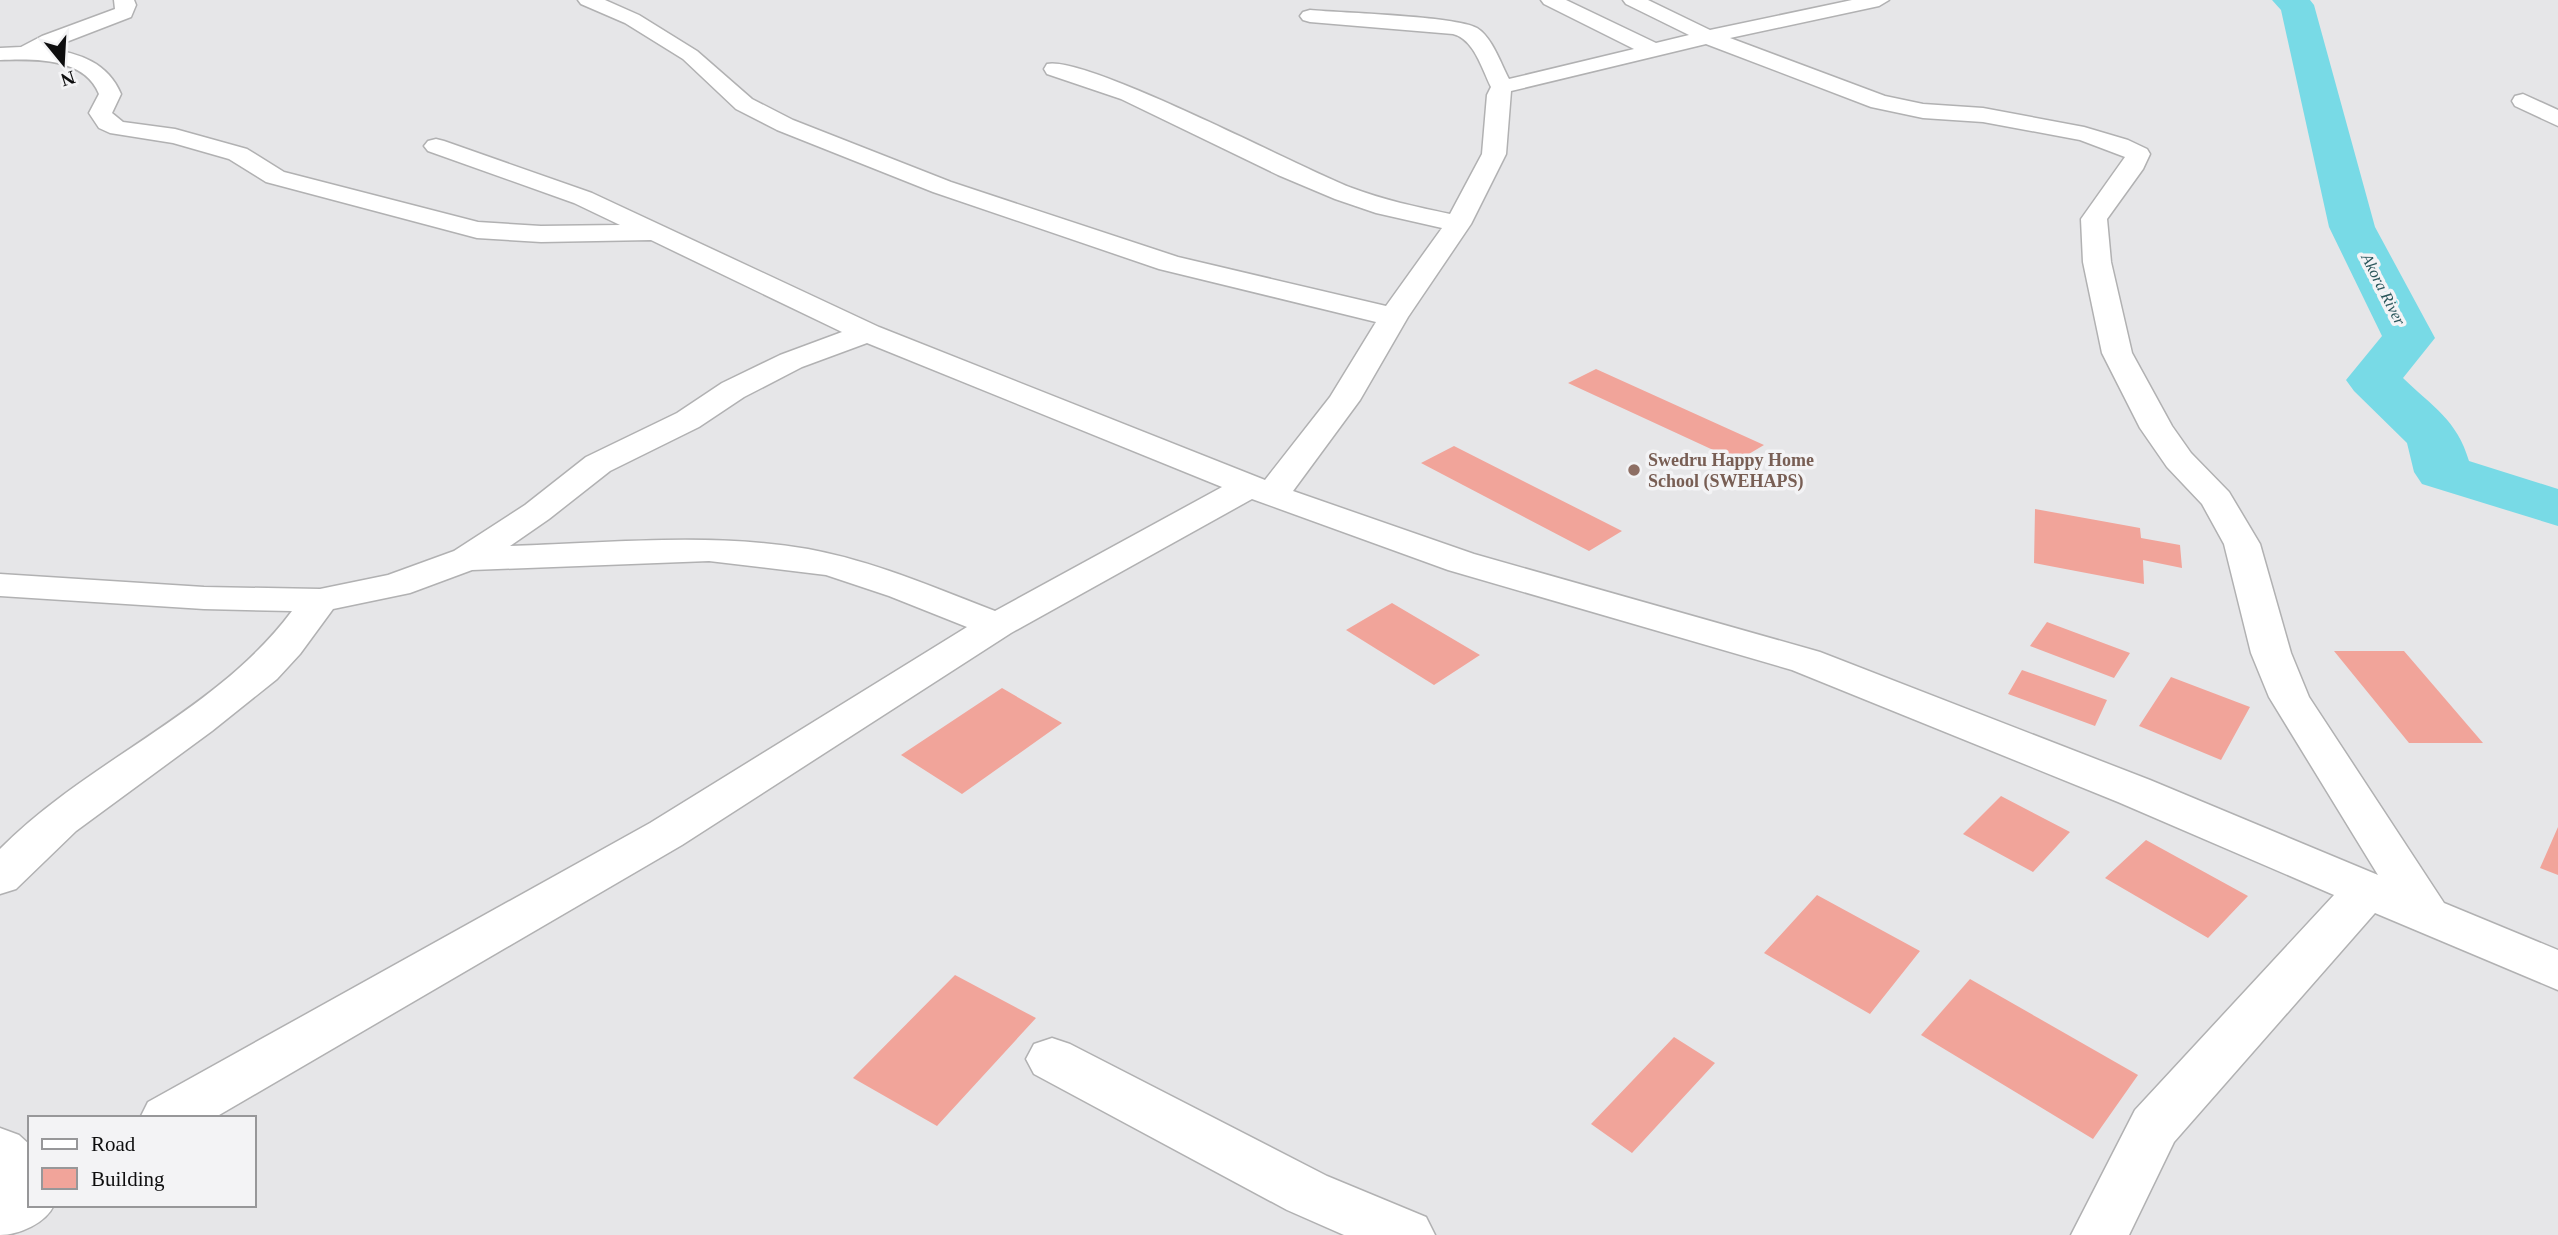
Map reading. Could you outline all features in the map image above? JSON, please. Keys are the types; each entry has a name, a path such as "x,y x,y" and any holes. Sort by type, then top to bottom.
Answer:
{"street":[{"path":"29,52 49,40 124,13 124,0"},
{"path":"589,0 632,19 690,55 744,104 785,125 942,187 1169,263 1393,317"},
{"path":"1551,0 1655,51"},
{"path":"1633,0 1708,37 1879,102 1923,111 1983,115 2084,134 2138,153 2131,169 2094,219 2097,262 2117,354 2156,428 2179,460 2217,499 2230,521 2242,544 2271,653 2289,697 2426,913"},
{"path":"171,1116 666,834 997,625 1261,490 1344,400 1393,317 1458,224 1494,154 1498,95 1503,88 1866,1"},
{"path":"1310,16 1454,28 1469,32 1477,40 1503,88"},
{"path":"0,54 29,52 78,63 103,79 110,94 100,113 107,122 118,128 175,136 238,154 275,177 352,199 477,230 553,234 658,233"},
{"path":"1055,69 1129,94 1287,170 1344,194 1385,208 1458,224"},
{"path":"2523,101 2558,119"},
{"path":"436,146 583,198 868,333 1261,490 1461,562 1806,661 2134,791 2558,971"},
{"path":"0,585 204,598 320,600 397,585 467,559 537,512 598,464 688,420 733,390 791,360 868,333"},
{"path":"467,559 709,550 746,556 803,559 854,571 997,625"},
{"path":"0,877 25,849 78,806 183,734 266,668 320,600"},
{"path":"2100,1235 2154,1126 2368,889"},
{"path":"1052,1059 1307,1193 1406,1235"},
{"path":"0,1152 28,1180"},
{"path":"0,1214 28,1197"}],"building":[{"path":"1596,369 1764,445 1737,461 1568,383"},
{"path":"1454,446 1622,531 1589,551 1421,463"},
{"path":"2035,509 2140,528 2141,538 2180,545 2182,568 2143,560 2144,584 2034,563"},
{"path":"1392,603 1480,655 1434,685 1346,630"},
{"path":"2047,622 2130,653 2114,678 2030,646"},
{"path":"2334,651 2404,651 2483,743 2409,743"},
{"path":"2022,670 2107,700 2095,726 2008,694"},
{"path":"2171,677 2250,707 2221,760 2139,726"},
{"path":"1002,688 1062,723 962,794 901,755"},
{"path":"2001,796 2070,832 2033,872 1963,834"},
{"path":"2558,827 2558,875 2540,868"},
{"path":"2146,840 2248,896 2208,938 2105,878"},
{"path":"1817,895 1920,951 1870,1014 1764,953"},
{"path":"955,975 1036,1018 937,1126 853,1078"},
{"path":"1970,979 2138,1075 2093,1139 1921,1035"},
{"path":"1674,1037 1715,1063 1632,1153 1591,1124"}],"waterway":[{"name":"Akora River","path":"2289,0 2297,5 2352,227 2409,338 2373,380 2434,438 2443,472 2558,508"}],"place":[{"name":"Swedru Happy Home School (SWEHAPS)","path":"1634,470"}]}
